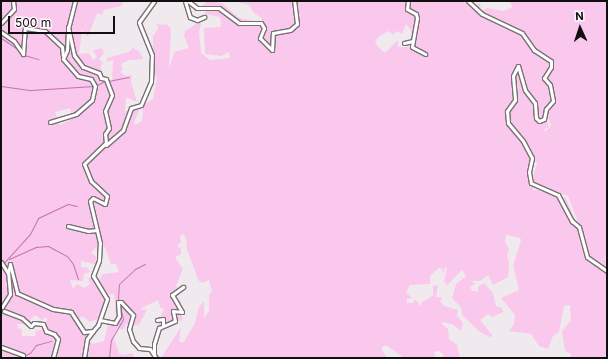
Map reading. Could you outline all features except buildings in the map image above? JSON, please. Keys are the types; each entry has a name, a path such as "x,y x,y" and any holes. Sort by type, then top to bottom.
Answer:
{"street":[{"path":"13,1 12,11 1,24 1,31 14,41 23,54 25,28 45,31 62,47 63,60 78,76 91,78 95,85 91,102 72,114 51,122"},
{"path":"63,60 67,50 68,27 74,1"},
{"path":"101,148 122,132 130,109 142,105 151,82 151,52 139,22 143,14 154,1"},
{"path":"187,1 197,8 219,8 239,23 261,23 264,28 259,36 272,50 273,33 290,30 297,24 294,1"},
{"path":"187,1 190,17 197,20 204,17"},
{"path":"408,1 407,9 416,14 417,18 413,48 425,54"},
{"path":"468,1 482,14 522,33 534,50 550,61 551,67 544,78 550,85 553,101 544,119 539,122 536,118 535,103 525,90 518,66 513,76 515,100 507,111 508,123 523,141 532,158 529,172 531,183 534,186 550,189 558,195 572,221 579,227 587,257 607,271"},
{"path":"68,27 74,55 83,67 99,73 106,81 112,95 105,111 109,130 106,134 106,143 84,164 91,181 107,195 105,204 94,199 90,200 100,241 100,261 94,276 106,297 100,320 87,339 84,358"},
{"path":"404,43 413,41"},
{"path":"68,226 88,232 97,230"},
{"path":"3,263 8,273"},
{"path":"1,314 2,308 10,294 8,273 10,264 17,293 53,309 71,312 81,330 93,331"},
{"path":"162,325 175,321 173,310 182,312 172,295 183,287"},
{"path":"100,320 115,323 119,316 119,301 132,313 133,318 129,328 131,337 138,347 150,348 155,356"},
{"path":"2,308 22,318 31,326 34,324 43,324 46,331 54,334 58,339 53,358"},
{"path":"155,356 154,344 163,319 157,320"},
{"path":"1,347 23,356"}],"shaded area":[{"path":"1,1 124,1 121,6 104,10 102,15 97,13 88,37 82,30 79,54 89,53 93,60 97,58 93,50 102,48 104,53 99,59 103,63 100,67 103,73 101,77 112,82 113,60 107,62 107,58 129,52 133,48 140,52 143,59 129,60 121,64 123,70 120,72 126,76 132,75 131,82 137,102 126,97 125,111 130,112 138,108 139,111 134,122 135,125 142,121 143,105 153,99 157,78 153,72 153,36 158,29 157,24 166,25 166,23 171,29 169,69 174,52 189,48 184,36 185,31 199,22 201,24 199,32 201,53 210,60 230,58 229,52 221,56 205,54 204,28 220,27 221,24 220,17 205,14 207,6 202,6 207,1 222,3 239,18 262,22 262,18 254,13 249,5 234,1 467,1 482,15 517,31 532,49 550,61 551,66 543,76 551,92 551,103 544,113 549,127 543,130 546,131 551,126 547,113 554,99 551,84 545,78 552,66 551,61 534,49 516,29 483,14 474,6 480,3 481,11 487,8 503,11 513,7 509,1 607,1 607,256 604,258 607,260 607,269 588,255 582,241 582,232 568,196 548,188 538,189 535,186 533,177 537,164 524,141 513,131 508,118 508,110 516,101 514,76 518,67 525,92 533,99 526,89 519,65 513,74 515,100 506,111 509,127 522,142 534,165 530,177 533,190 547,191 566,198 580,233 580,242 586,256 607,272 607,358 571,358 570,353 565,351 562,331 571,320 570,305 564,306 559,332 553,336 548,349 539,346 531,334 509,331 514,324 515,315 501,298 519,290 513,266 521,240 520,238 506,235 505,242 509,249 507,256 509,262 508,277 493,285 488,275 480,281 472,281 475,284 470,287 472,291 476,291 478,293 478,287 484,283 493,293 496,306 502,308 503,312 492,317 488,314 480,320 493,336 490,337 480,332 462,315 461,307 452,298 456,284 466,276 462,270 447,285 444,281 447,268 445,267 443,275 442,269 439,268 430,276 430,284 410,285 406,292 412,298 407,299 407,303 413,303 415,299 421,306 422,302 433,296 433,286 438,285 436,297 443,298 440,301 444,306 458,310 457,316 463,323 461,331 452,324 443,322 442,324 448,329 449,339 457,345 460,358 443,358 443,354 439,351 434,352 436,358 404,358 386,345 381,348 387,358 161,358 181,327 179,342 184,342 195,323 199,307 204,301 204,318 209,311 209,295 212,291 209,280 202,283 198,280 187,249 186,238 183,234 180,237 181,242 177,246 181,249 181,254 175,257 183,269 176,286 178,289 169,295 174,302 180,300 181,302 182,321 174,321 157,327 164,309 160,307 158,300 140,309 147,310 139,325 126,324 123,330 118,328 113,336 119,353 122,355 133,353 133,358 1,358","holes":["406,24 411,30 412,47 397,47 399,42 397,41 385,53 378,47 375,41 388,31 393,35 397,31 402,34","70,108 74,118 60,125 55,112","98,245 105,247 111,264 116,264 119,272 103,274 99,280 91,276 88,279 90,284 84,288 77,284 73,289 70,280 83,281 84,274 90,272 88,268 81,267 81,261 95,264 97,257 91,253","114,294 116,319 108,325 104,341 93,344 87,338 91,332 80,330 77,322 82,316 90,322 100,318 106,295","35,315 42,320 47,317 45,329 36,331 35,336 22,336 22,329 18,328 17,324 30,324 31,319"]}],"waterway":[{"path":"1,38 20,51"},
{"path":"24,55 38,59"},
{"path":"108,81 129,77"},
{"path":"97,85 105,81"},
{"path":"1,86 31,90 94,86"},
{"path":"1,266 30,234 38,218 68,204 77,206"},
{"path":"9,259 36,247 48,246 67,256 73,264 78,279"},
{"path":"109,358 111,340 123,319 118,298 119,284 135,269 145,264"},
{"path":"20,358 30,353 36,345 51,341"}]}
